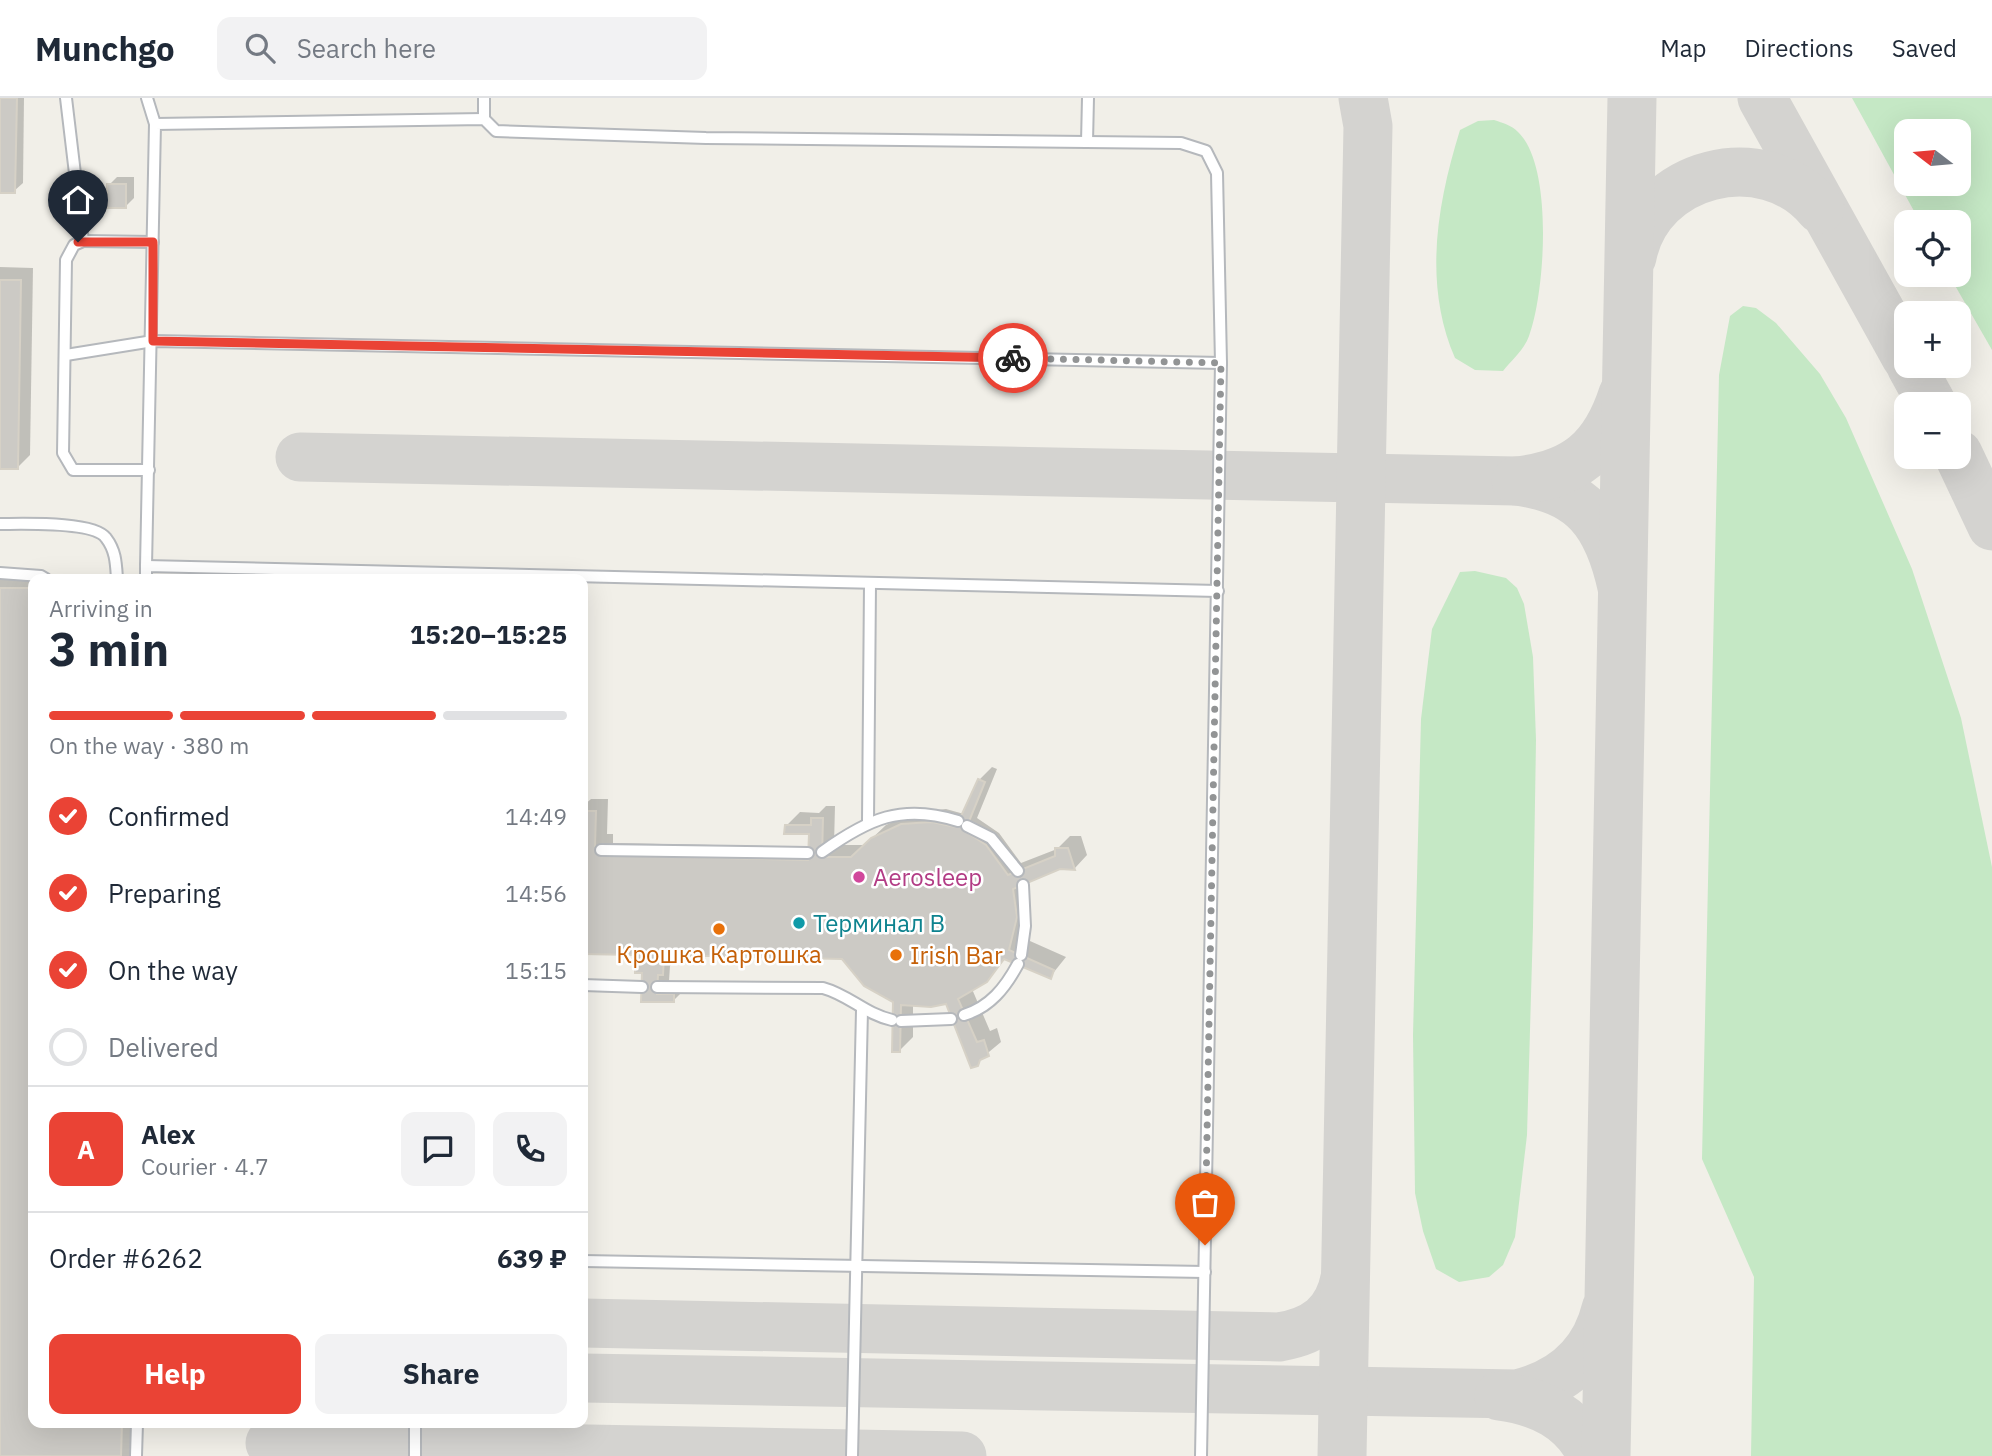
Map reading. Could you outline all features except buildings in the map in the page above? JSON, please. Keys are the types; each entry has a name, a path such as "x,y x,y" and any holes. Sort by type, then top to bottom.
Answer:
{"lane":[{"path":"66,98 83,241"},
{"path":"146,574 153,341 155,124 147,98"},
{"path":"484,98 484,120"},
{"path":"1087,142 1088,98"},
{"path":"155,124 484,120 496,131 627,136 1181,143 1200,148 1211,158 1217,173 1221,363 1202,1456"},
{"path":"149,470 81,471 68,466 62,441 66,260 74,245 83,241 153,242"},
{"path":"66,355 153,341 1221,363"},
{"path":"0,524 83,527 105,535 115,552 117,574"},
{"path":"146,566 468,574"},
{"path":"0,573 28,575"},
{"path":"588,577 1217,592"},
{"path":"868,822 870,584"},
{"path":"822,852 868,822 900,813 923,812 963,823 991,838 1018,871"},
{"path":"601,850 808,853"},
{"path":"964,1015 989,1003 1004,987 1019,960 1025,926 1023,885"},
{"path":"588,985 642,987"},
{"path":"657,987 823,988 841,992 862,1010 896,1020 951,1019"},
{"path":"852,1456 862,1010"},
{"path":"588,1261 1205,1272"},
{"path":"136,1456 137,1428"},
{"path":"415,1428 415,1456"}],"green space":[{"path":"1852,98 1992,98 1992,350 1971,313 1971,301 1964,301 1956,287 1971,287 1971,210 1913,210 1906,196 1971,196 1971,119 1894,119 1894,175"},
{"path":"1494,120 1518,132 1529,149 1542,200 1542,262 1535,316 1527,341 1503,371 1475,370 1455,358 1445,330 1436,273 1440,215 1460,130 1478,121"},
{"path":"1743,306 1756,308 1776,323 1820,374 1846,418 1912,569 1961,718 1992,867 1992,1456 1751,1456 1754,1277 1702,1159 1719,375 1730,316"},
{"path":"1475,571 1506,578 1517,588 1524,604 1533,657 1536,740 1533,926 1527,1135 1515,1237 1503,1265 1489,1277 1459,1282 1436,1269 1423,1231 1415,1193 1413,1035 1421,719 1432,629 1460,572"}],"taxiway":[{"path":"1342,1456 1368,126 1363,98"},
{"path":"1606,1456 1632,98"},
{"path":"1762,98 1894,335"},
{"path":"1632,257 1642,227 1660,204 1684,186 1711,176 1740,172 1769,176 1796,188 1820,209"},
{"path":"1918,378 1925,392"},
{"path":"1516,481 1555,473 1585,456 1607,430 1623,394"},
{"path":"300,457 1516,481 1559,492 1589,513 1609,545 1622,587"},
{"path":"1965,469 1992,526"},
{"path":"588,1323 1279,1337 1304,1330 1323,1319 1337,1302 1345,1278"},
{"path":"588,1378 1517,1394 1549,1383 1575,1365 1594,1340 1606,1309"},
{"path":"1499,1396 1528,1402 1554,1413 1576,1431 1592,1456"},
{"path":"270,1443 962,1456"}],"way so far":[{"path":"1013,358 1221,363 1205,1245"}],"place":[{"name":"Aerosleep","path":"859,877"},
{"name":"Терминал B","path":"799,923"},
{"name":"Крошка Картошка","path":"719,929"},
{"name":"Irish Bar","path":"896,955"}],"route":[{"path":"78,242 153,242 153,341 1013,358"}]}
